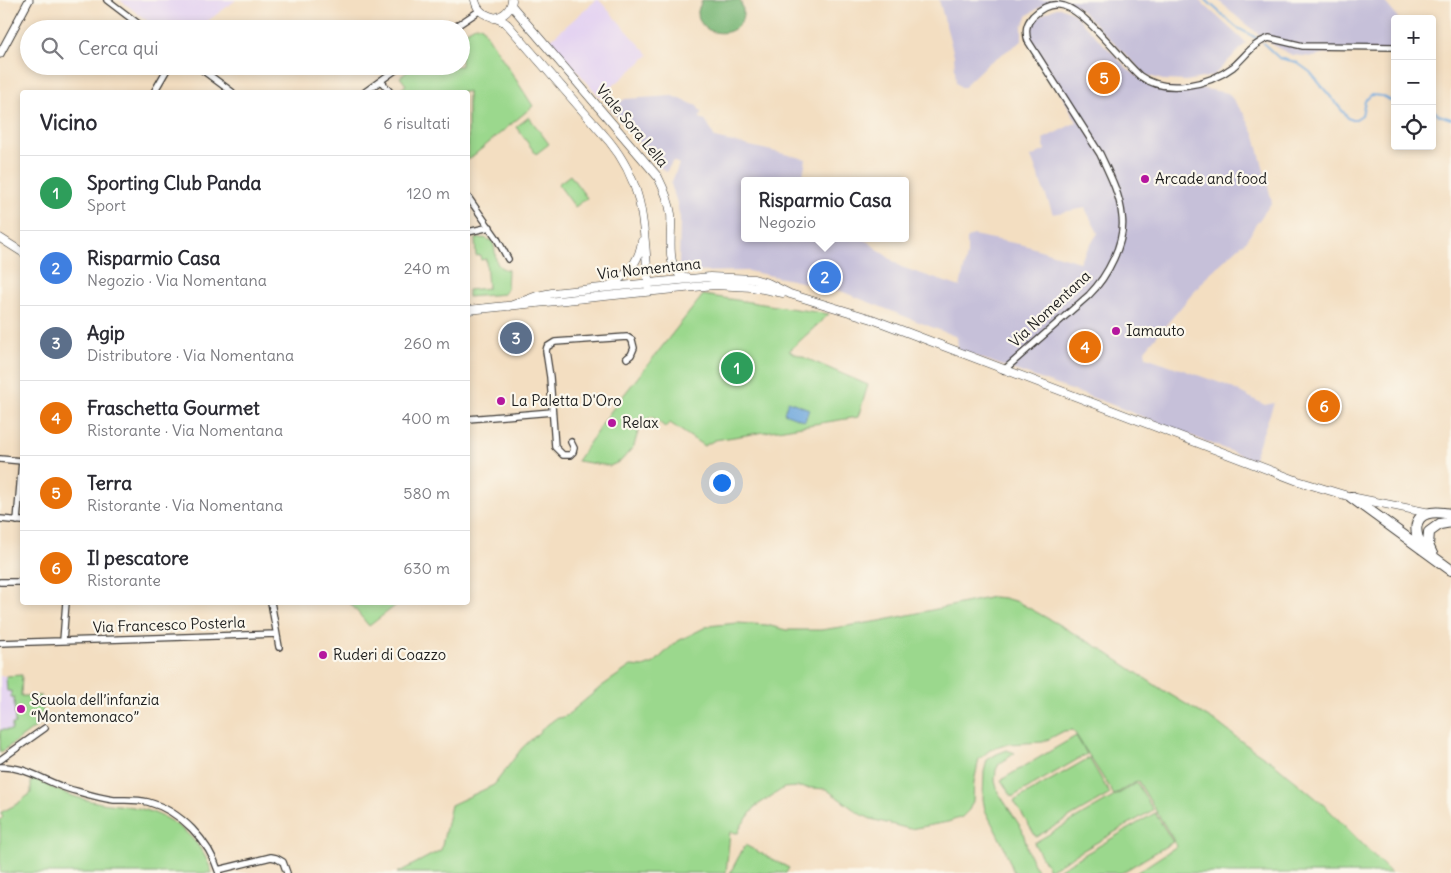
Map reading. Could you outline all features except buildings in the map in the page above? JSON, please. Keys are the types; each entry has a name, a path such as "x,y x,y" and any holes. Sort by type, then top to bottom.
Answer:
{"highway":[{"path":"1351,497 1451,570"},
{"path":"1424,551 1416,534 1419,518 1428,512 1451,514"},
{"path":"1435,559 1429,548 1429,534 1432,529 1451,520"}],"main road":[{"path":"475,0 479,11"},
{"path":"494,18 504,14 512,3"},
{"name":"Viale Sora Lella","path":"512,3 519,16 654,172 664,188 670,209 672,266 678,274 690,278"},
{"name":"Viale Sora Lella","path":"479,11 486,16 507,24 621,156 636,187 645,227 648,287"},
{"name":"Viale Sora Lella","path":"606,288 623,277 634,265 641,248 645,227"},
{"path":"0,238 20,251"},
{"name":"Via Nomentana","path":"470,310 648,287 690,278 718,276 749,278 768,283 790,294"},
{"name":"Via Nomentana","path":"510,306 542,295 606,288 725,285 752,287 790,294 872,319 1287,477 1351,497 1428,512 1451,520"}],"street":[{"path":"0,54 29,0"},
{"path":"106,0 134,20"},
{"name":"Via Nomentana","path":"1004,370 1089,295 1100,282 1113,260 1123,222 1117,194 1100,154 1028,40 1026,28 1031,18 1043,8 1052,5 1063,5 1069,8 1084,18 1140,76 1162,85 1195,84 1213,78 1235,65 1259,42 1265,39 1276,38 1303,46 1391,47"},
{"path":"466,20 479,11"},
{"path":"155,90 164,75"},
{"path":"208,75 229,90"},
{"path":"368,90 389,75"},
{"path":"381,81 388,90"},
{"path":"470,200 502,246 508,259"},
{"path":"470,232 490,228"},
{"path":"571,442 574,448 570,455 563,455 555,447 550,377 546,351 548,345 555,342 627,337 632,340 634,348 633,353 627,358"},
{"path":"470,420 552,412"},
{"path":"0,459 20,462"},
{"path":"0,519 20,521"},
{"path":"0,582 20,582"},
{"path":"63,641 66,605"},
{"path":"271,605 279,647"},
{"name":"Via Francesco Posterla","path":"0,643 276,634"},
{"path":"0,760 45,728"},
{"path":"0,767 10,766 25,770 54,784 94,796 112,800 148,802 170,812 187,824 203,840 219,872 271,857 283,862 287,873"}],"shaded area":[{"path":"120,0 236,0 209,20 146,20"},
{"path":"596,0 599,0 649,55 600,97 550,40"},
{"path":"939,0 1199,0 1246,43 1213,76 1186,81 1163,80 1146,75 1078,7 1057,1 1046,3 1028,15 1022,26 1022,41 987,64 965,87 961,87 956,83 954,55"},
{"path":"1218,0 1383,0 1396,15 1391,15 1391,52 1335,52 1313,57 1292,55 1276,47 1244,23"},
{"path":"1056,8 1072,12 1129,70 1150,86 1160,89 1199,88 1228,93 1244,114 1255,136 1272,202 1248,239 1209,274 1145,350 1146,357 1226,385 1265,405 1274,403 1253,460 1105,402 958,350 957,337 838,290 837,292 748,271 684,272 679,264 680,218 671,184 679,164 673,161 666,172 610,109 625,99 673,96 697,106 701,112 700,118 708,124 715,138 806,159 803,177 741,177 741,242 868,242 901,267 960,287 967,255 967,239 973,235 1024,245 1079,262 1098,233 1085,208 1053,214 1031,157 1045,150 1043,139 1077,122 1029,37 1028,29 1038,17"},
{"name":"Scuola dell’infanzia “Montemonaco”","path":"22,675 21,696 41,696 44,721 0,753 0,676"}],"green space":[{"path":"702,0 740,0 743,10 742,21 737,27 729,31 721,33 712,31 700,21 698,11"},
{"path":"477,25 482,27 533,106 470,158 470,90 400,90 406,85 400,77 403,75 470,75 470,29"},
{"path":"529,117 549,144 536,154 516,127"},
{"path":"570,175 587,198 575,207 558,184"},
{"path":"484,238 492,241 499,266 508,270 507,289 504,294 470,297 470,290 488,288 486,259 481,260 480,255 476,256 475,239"},
{"path":"703,295 829,314 789,351 868,385 858,417 715,440 704,446 670,423 665,427 651,416 638,432 634,446 621,461 610,466 577,461 611,411"},
{"path":"993,597 1018,602 1056,623 1101,649 1161,689 1219,724 1276,765 1324,805 1391,873 1136,873 1177,846 1138,781 1114,795 1073,730 1064,731 1043,742 1008,744 990,750 979,759 974,782 973,801 969,810 962,817 948,822 910,829 871,819 860,814 826,789 784,788 756,806 738,833 730,832 726,873 397,873 441,850 451,805 494,785 522,748 547,725 555,719 566,716 602,686 631,666 643,667 654,663 676,642 708,626 737,623 767,625 786,630 821,630 880,621"},
{"path":"352,605 396,605 369,626"},
{"name":"Scuola dell’infanzia “Montemonaco”","path":"22,675 21,696 41,696 44,721 0,753 0,730 12,730 12,724 15,724 14,697 11,697 11,691 7,691 6,676"},
{"path":"1076,736 1087,754 1012,797 1001,780"},
{"path":"1007,750 1015,753 999,764 996,770 995,781 998,792 1022,829 1029,854 1038,873 1014,873 1004,847 985,810 983,799 984,772 987,760"},
{"path":"1089,758 1110,794 1036,837 1014,801"},
{"path":"31,776 75,797 147,810 171,821 192,838 200,848 212,873 0,873 0,820 3,817 0,813 17,804 31,793"},
{"path":"1137,783 1153,810 1049,870 1034,843"},
{"path":"1155,813 1173,842 1121,873 1053,873"},
{"path":"745,845 789,868 786,873 730,873"}],"water":[{"path":"788,401 809,409 805,421 784,413"}],"waterway":[{"path":"1206,0 1236,27 1260,40"},
{"path":"1263,43 1279,58 1296,62 1310,72 1349,119 1356,119 1362,115 1365,101 1371,95 1382,96 1391,101"},
{"path":"1436,112 1451,119"}],"place":[{"name":"Terra","path":"1104,78"},
{"name":"Arcade and food","path":"1145,179"},
{"name":"Risparmio Casa","path":"825,277"},
{"name":"Iamauto","path":"1116,331"},
{"name":"Agip","path":"516,338"},
{"name":"Fraschetta Gourmet","path":"1085,347"},
{"name":"Sporting Club Panda","path":"737,368"},
{"name":"La Paletta D'Oro","path":"501,401"},
{"name":"Il pescatore","path":"1324,406"},
{"name":"Relax","path":"612,423"},
{"name":"Ruderi di Coazzo","path":"323,655"},
{"name":"Scuola dell’infanzia “Montemonaco”","path":"21,709"}]}
